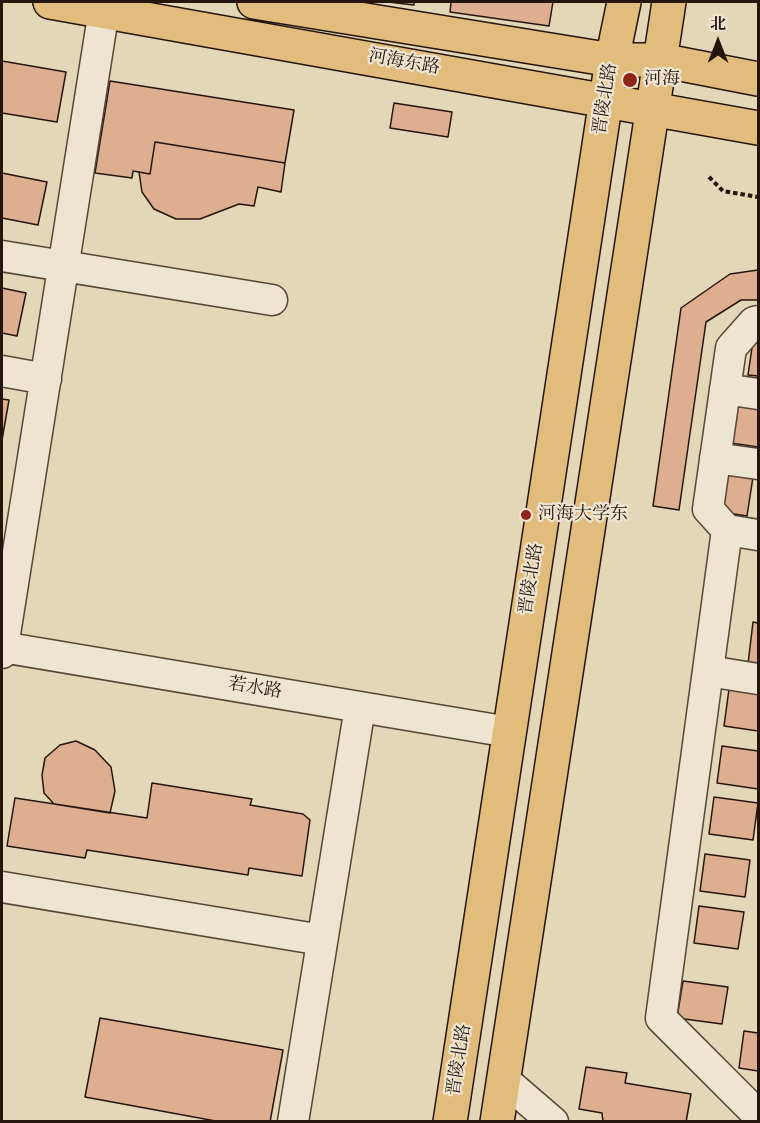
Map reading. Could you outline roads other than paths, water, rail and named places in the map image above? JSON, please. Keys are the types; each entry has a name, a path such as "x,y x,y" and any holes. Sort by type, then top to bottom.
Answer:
{"main road":[{"name":"河海东路","path":"50,2 653,107 759,128"},
{"name":"河海东路","path":"254,2 612,60 660,60 759,79"},
{"name":"晋陵北路","path":"450,1122 612,60 624,2"},
{"path":"497,1122 669,2"}],"lane":[{"path":"2,649 104,10"},
{"path":"2,256 272,300"},
{"path":"759,321 754,322 731,348 708,509 727,530 759,536"},
{"path":"2,371 46,379"},
{"path":"725,389 759,394"},
{"path":"715,458 759,464"},
{"path":"727,530 661,1018 759,1115"},
{"name":"若水路","path":"2,649 509,732"},
{"path":"708,671 759,679"},
{"path":"293,1122 360,707"},
{"path":"2,887 322,940"},
{"path":"503,1079 553,1122"}],"place":[{"name":"河海","path":"630,80"},
{"name":"河海大学东","path":"526,515"}]}
